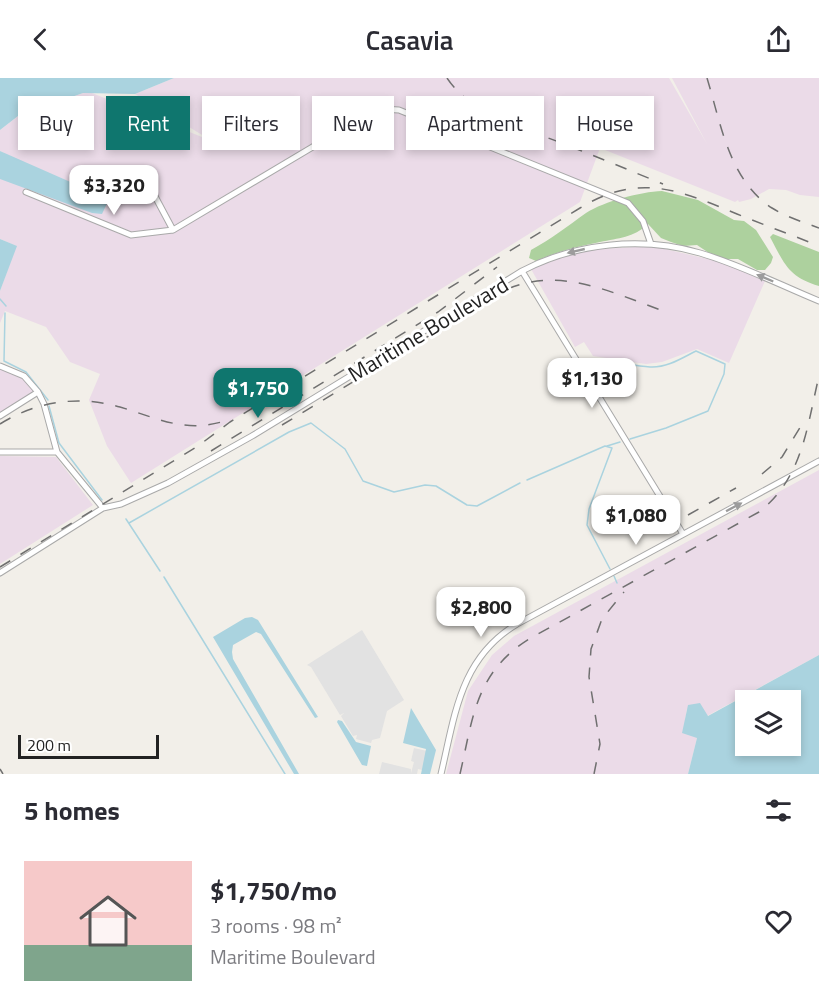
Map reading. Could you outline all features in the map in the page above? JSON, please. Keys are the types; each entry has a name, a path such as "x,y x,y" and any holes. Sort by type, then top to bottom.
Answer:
{"street":[{"path":"26,192 131,235 173,230 368,114 387,108 405,112 628,203 643,220 651,244"},
{"path":"142,172 173,230"},
{"name":"Maritime Boulevard","path":"0,573 103,508 120,504 189,471 252,436 522,271 550,258 616,244 651,244 682,248 719,259 819,301"},
{"path":"522,271 683,534"},
{"path":"0,366 24,376 38,392 44,404 57,452 103,508"},
{"path":"0,416 38,392"},
{"path":"0,452 57,452"},
{"path":"441,774 464,685 474,665 489,646 518,624 819,461"}],"shaded area":[{"path":"174,78 669,78 707,144 672,78 819,78 819,197 769,189 751,199 735,202 605,150 654,150 654,96 556,96 556,150 599,150 580,202 131,483 107,446 89,400 100,374 70,362 46,327 5,311 0,323 0,291 16,246 0,239 0,163 4,153 0,151 0,130 18,116 18,150 94,150 94,96 75,96 92,93 106,99 106,150 190,150 190,132 202,137 202,150 300,150 300,96 202,96 202,135 190,128 190,96 138,96 135,94"},
{"path":"652,246 721,262 765,281 729,363 697,349 662,362 646,364 593,356 584,342 575,347 531,269 582,250"},
{"path":"0,369 26,381 34,392 0,413"},
{"path":"0,456 56,457 93,505 0,564"},
{"path":"819,470 819,655 755,690 735,690 735,701 707,716 687,709 685,720 697,738 688,774 446,774 468,691 492,655 514,636"},
{"path":"362,630 404,700 387,711 380,738 372,740 371,743 356,739 357,735 353,736 341,716 344,713 340,715 311,667 307,665"},
{"path":"414,748 427,751 422,770 418,769 417,774 379,774 382,762 411,769 411,773"}],"green space":[{"path":"662,191 698,200 734,220 744,221 756,230 773,257 771,263 765,270 757,270 738,259 718,259 697,245 683,246 661,238 648,224 626,237 576,247 536,261 529,258 531,250 586,213 623,198"},
{"path":"773,234 819,252 819,286 800,278 788,268 770,237"}],"water":[{"path":"0,78 174,78 135,94 83,93 75,96 18,96 18,116 0,130"},
{"path":"0,151 109,199 102,214 92,213 0,179"},
{"path":"0,239 17,246 0,291"},
{"path":"252,617 258,620 318,717 315,718 261,634 256,632 233,645 233,659 299,774 294,774 213,637 245,618"},
{"path":"819,655 819,774 688,774 697,738 682,733 688,705 700,703 708,716 735,701 735,756 801,756 801,690 755,690"},
{"path":"411,708 436,750 430,774 421,774 426,749 403,743"},
{"path":"342,721 356,742 371,746 367,766 362,765 337,722"}],"waterway":[{"path":"0,299 6,306"},
{"path":"5,313 4,361 26,372 48,400"},
{"path":"597,361 656,367 674,362 696,351 725,364 724,374 708,411 666,428 630,439"},
{"path":"49,406 59,443 102,500"},
{"path":"129,523 289,432 311,423 345,449 363,481 394,492 425,485 436,486 467,505 477,506 520,483"},
{"path":"607,446 620,442"},
{"path":"527,480 605,446 612,448 589,509 587,525 610,569"},
{"path":"126,519 160,571"},
{"path":"614,576 617,583"},
{"path":"164,577 285,774"}],"railway":[{"path":"447,78 471,103 502,120 663,184"},
{"path":"707,78 722,132 736,167 746,182 757,196 772,208 819,228"},
{"path":"0,567 198,446 230,422 601,197 621,190 640,188 659,188 677,192 819,246"},
{"path":"211,451 438,312 497,267"},
{"path":"282,425 503,291 524,283 545,280 587,285 669,313"},
{"path":"460,774 479,698 497,667 511,652 529,639 759,512 774,498 785,483 801,450 819,376"},
{"path":"0,424 43,405 74,401 105,403 186,425 199,426 228,420"},
{"path":"762,474 782,457 801,426"},
{"path":"688,515 736,488"},
{"path":"594,774 600,744 589,677 591,649 602,619 624,592"},
{"path":"0,769 3,774"}]}
